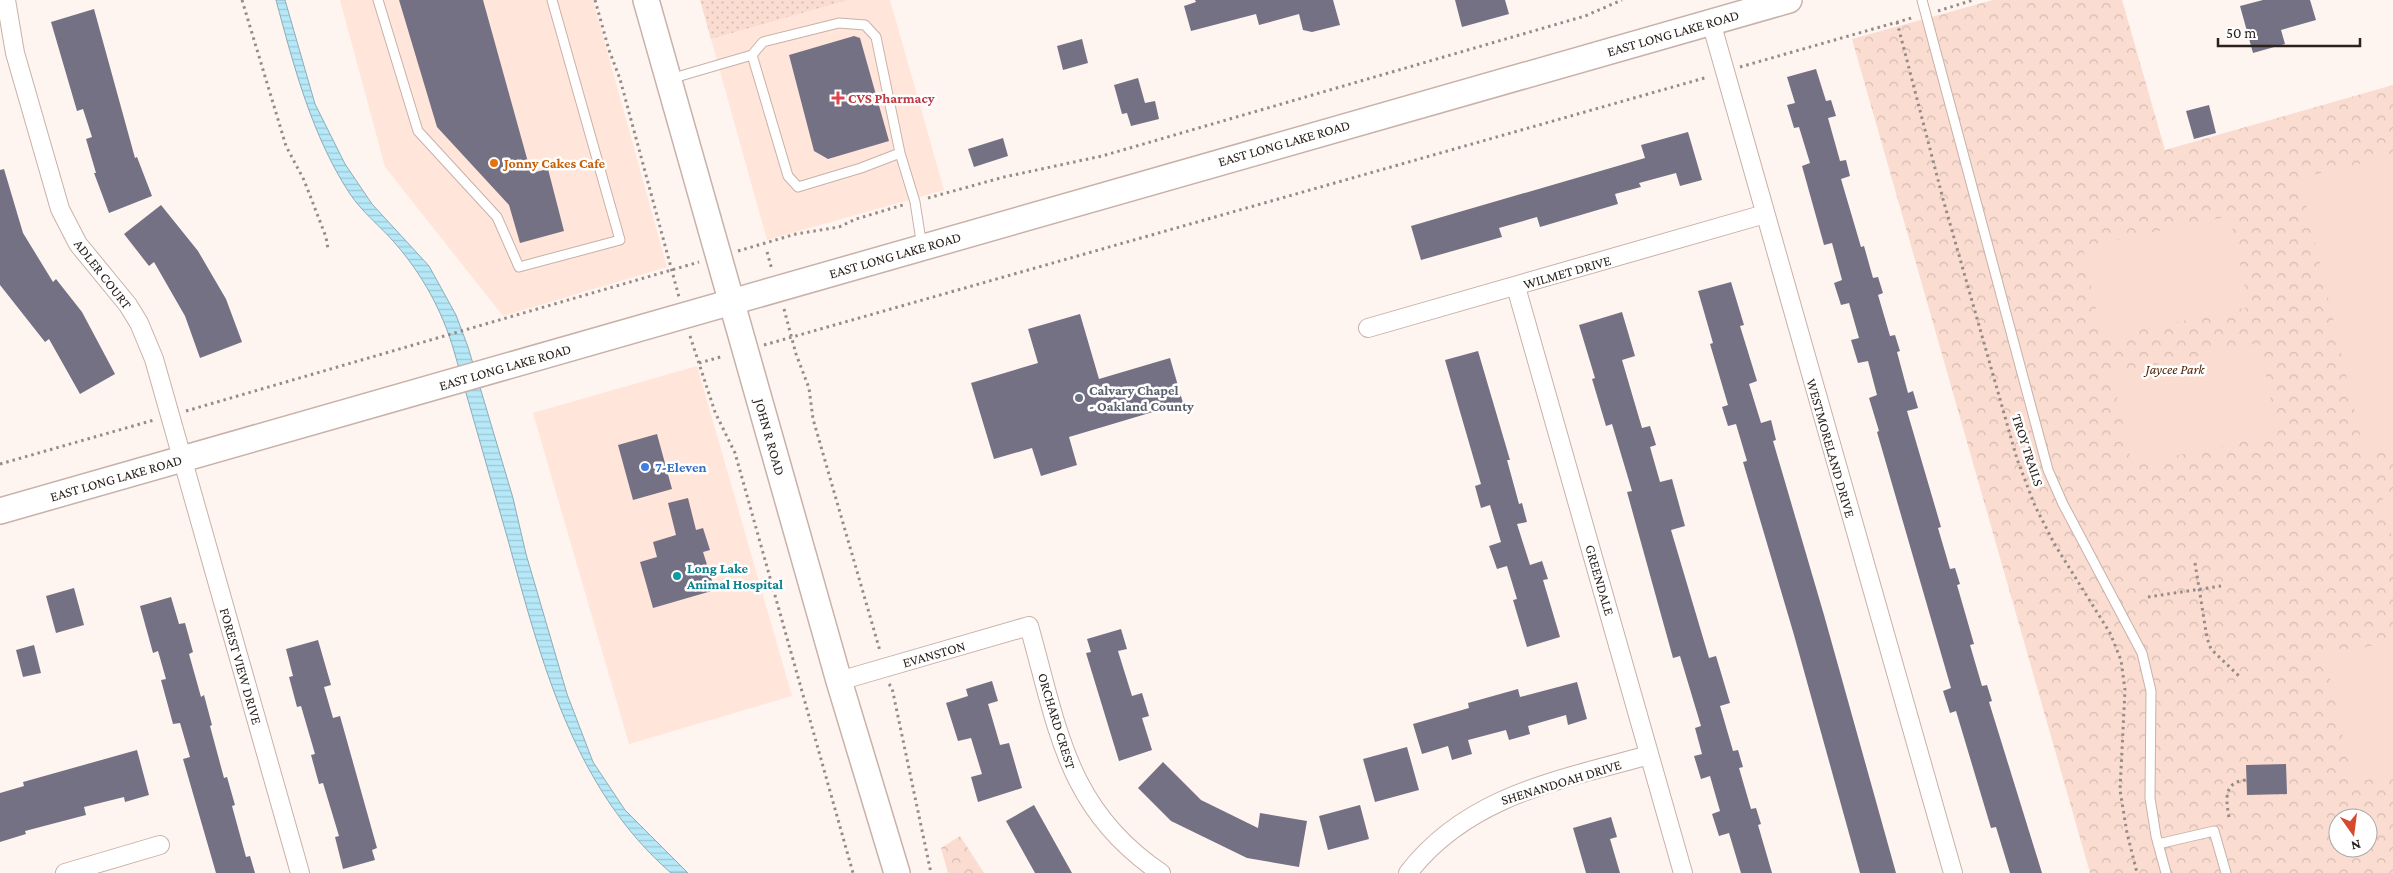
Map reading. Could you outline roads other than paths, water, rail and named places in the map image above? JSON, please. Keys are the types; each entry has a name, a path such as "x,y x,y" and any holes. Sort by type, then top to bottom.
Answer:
{"main road":[{"name":"JOHN R ROAD","path":"646,0 839,681 897,873"},
{"name":"EAST LONG LAKE ROAD","path":"0,510 1789,0"}],"street":[{"name":"ADLER COURT","path":"6,0 15,52 60,209 78,244 128,305 139,323 154,359 182,459"},
{"name":"WESTMORELAND DRIVE","path":"1711,22 1953,873"},
{"name":"WILMET DRIVE","path":"1368,328 1765,214"},
{"name":"GREENDALE","path":"1516,287 1683,873"},
{"name":"FOREST VIEW DRIVE","path":"182,459 300,873"},
{"name":"EVANSTON","path":"839,681 1029,626"},
{"name":"ORCHARD CREST","path":"1029,626 1069,764 1084,793 1112,832 1144,862 1161,873"},
{"name":"SHENANDOAH DRIVE","path":"1408,873 1436,842 1470,816 1498,801 1521,791 1650,755"},
{"path":"65,873 160,844"}],"lane":[{"path":"378,0 418,131 497,216 518,267 620,240 552,0"},
{"path":"1922,0 2048,470 2063,504 2142,653 2151,690 2150,798 2158,844 2166,873"},
{"path":"669,79 752,55 763,42 839,23 865,25 876,37 900,153 915,202 922,247"},
{"path":"752,55 788,176 798,187 861,168 900,153"},
{"path":"2158,844 2214,831 2226,873"}],"water":[{"path":"276,0 285,0 315,104 345,164 372,204 429,266 456,315 468,347 513,498 526,554 567,694 593,762 625,810 688,873 671,873 637,839 609,802 585,762 565,720 548,676 534,631 444,321 414,267 394,242 355,201 337,172 315,125 297,76"}],"place":[{"name":"CVS Pharmacy","path":"838,98"},
{"name":"Jonny Cakes Cafe","path":"494,163"},
{"name":"Calvary Chapel - Oakland County","path":"1079,398"},
{"name":"7-Eleven","path":"645,467"},
{"name":"Long Lake Animal Hospital","path":"677,576"}],"park label":[{"name":"Jaycee Park","path":"2175,369"}]}
